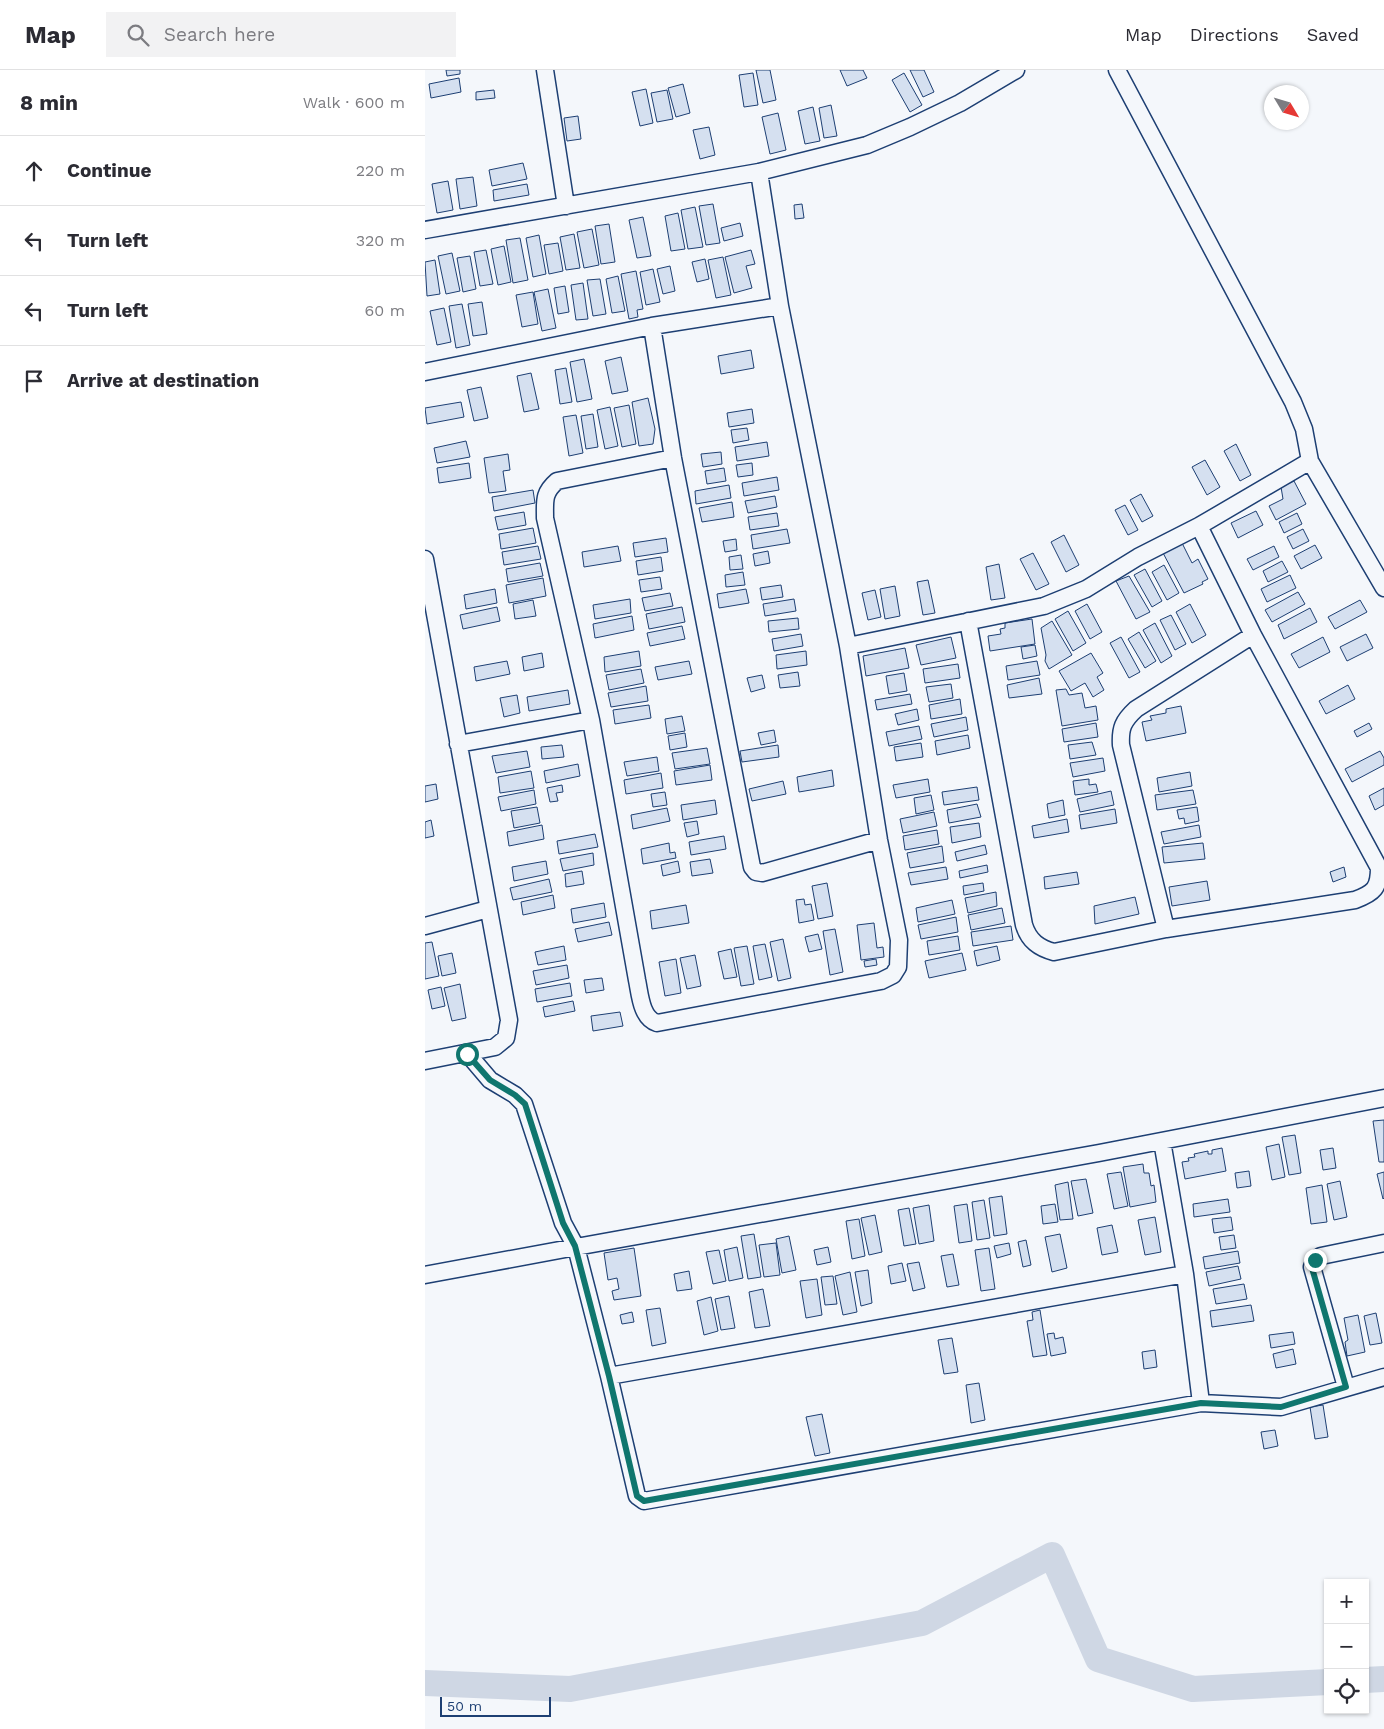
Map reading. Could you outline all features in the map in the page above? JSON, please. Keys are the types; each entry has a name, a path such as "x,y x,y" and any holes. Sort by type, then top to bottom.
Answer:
{"street":[{"path":"425,230 759,172 867,145 960,103 1016,70"},
{"path":"1117,70 1287,390 1304,429 1310,461 1384,588"},
{"path":"550,71 565,206"},
{"path":"673,458 557,481 549,488 545,498 545,518 591,720 637,980 645,1014 652,1022 657,1023 881,981 893,975 898,966 899,940 879,840 848,646 780,306 759,172"},
{"path":"425,372 652,326 780,306"},
{"path":"652,326 673,458 752,867 756,872 762,873 879,840"},
{"path":"848,646 1044,606 1086,588 1138,557 1199,526 1310,461"},
{"path":"968,621 1024,925 1027,935 1035,944 1054,952 1166,929 1355,900 1368,895 1376,888 1379,879 1379,868 1253,635 1199,526"},
{"path":"425,560 509,1020 507,1038 495,1048 425,1061"},
{"path":"1166,929 1121,746 1120,733 1124,722 1136,709 1253,635"},
{"path":"458,744 591,720"},
{"path":"425,926 488,909"},
{"path":"467,1054 490,1080 515,1095 525,1104 563,1223 575,1246 609,1376 637,1496 644,1501 1201,1403 1281,1407 1384,1377"},
{"path":"425,1275 575,1246 1162,1141 1384,1098"},
{"path":"1162,1141 1185,1274 1201,1403"},
{"path":"1346,1387 1312,1268 1315,1260 1321,1256 1384,1243"},
{"path":"609,1376 1185,1274"}],"building":[{"path":"446,70 460,70 460,74 447,76"},
{"path":"756,70 770,70 776,100 763,103"},
{"path":"840,70 863,70 867,78 847,86"},
{"path":"910,70 924,70 934,92 923,97"},
{"path":"753,73 758,105 744,107 739,75"},
{"path":"904,73 922,105 910,112 892,80"},
{"path":"459,78 461,92 431,98 429,84"},
{"path":"683,84 690,113 676,117 668,88"},
{"path":"646,89 653,123 640,126 632,92"},
{"path":"494,90 495,98 476,100 476,92"},
{"path":"667,90 673,119 657,122 651,93"},
{"path":"831,105 837,136 824,138 819,108"},
{"path":"813,107 820,141 805,144 798,111"},
{"path":"778,113 786,150 770,154 762,117"},
{"path":"578,116 581,139 567,141 564,118"},
{"path":"709,127 715,155 700,159 693,130"},
{"path":"523,163 527,179 492,186 489,170"},
{"path":"473,177 477,206 460,209 456,179"},
{"path":"448,181 453,210 437,213 432,184"},
{"path":"527,184 529,195 494,201 493,190"},
{"path":"713,204 720,243 706,245 699,206"},
{"path":"802,204 804,218 795,219 794,205"},
{"path":"695,207 703,247 688,249 681,210"},
{"path":"678,213 685,249 671,251 665,216"},
{"path":"643,217 651,256 637,258 629,220"},
{"path":"740,223 743,236 724,241 721,228"},
{"path":"609,224 615,262 601,264 595,226"},
{"path":"592,229 599,265 584,268 577,232"},
{"path":"574,234 580,268 566,270 560,237"},
{"path":"539,235 546,274 533,277 526,238"},
{"path":"520,238 528,280 513,283 506,240"},
{"path":"558,243 563,271 549,274 544,245"},
{"path":"504,246 511,282 498,285 491,249"},
{"path":"486,250 493,284 480,286 474,252"},
{"path":"751,250 755,264 746,266 752,288 734,293 725,257"},
{"path":"452,253 460,291 446,294 438,256"},
{"path":"470,256 476,289 463,292 457,258"},
{"path":"723,257 731,295 716,298 708,260"},
{"path":"705,259 709,279 697,282 692,262"},
{"path":"435,260 440,294 427,296 425,262"},
{"path":"670,266 675,291 663,294 657,269"},
{"path":"653,269 660,302 646,305 640,272"},
{"path":"636,271 643,309 637,310 638,317 629,319 621,274"},
{"path":"618,276 625,311 612,313 606,279"},
{"path":"600,279 606,314 593,316 587,280"},
{"path":"583,283 588,319 576,320 571,285"},
{"path":"565,286 569,312 558,314 554,288"},
{"path":"548,289 556,328 542,331 534,292"},
{"path":"533,292 538,324 522,327 516,295"},
{"path":"482,302 487,334 473,336 468,304"},
{"path":"462,304 470,345 456,348 449,306"},
{"path":"444,308 451,342 437,345 430,311"},
{"path":"751,350 754,368 721,374 718,356"},
{"path":"621,357 628,391 612,394 605,361"},
{"path":"584,359 592,399 577,402 570,362"},
{"path":"566,368 572,402 560,404 555,370"},
{"path":"531,373 539,409 524,412 517,376"},
{"path":"481,387 488,418 474,421 467,390"},
{"path":"648,398 655,429 653,444 639,446 632,402"},
{"path":"461,402 464,417 427,424 425,408"},
{"path":"629,405 636,444 622,447 614,408"},
{"path":"610,407 618,446 605,449 597,410"},
{"path":"752,409 754,423 729,427 727,413"},
{"path":"593,414 598,447 586,449 581,416"},
{"path":"576,415 583,453 569,456 563,417"},
{"path":"747,428 749,440 733,443 731,430"},
{"path":"466,441 470,457 437,463 434,448"},
{"path":"767,442 769,456 737,461 735,447"},
{"path":"1236,444 1251,475 1240,481 1224,451"},
{"path":"721,452 722,464 703,467 701,454"},
{"path":"508,454 510,470 503,471 506,491 489,493 484,458"},
{"path":"1205,460 1220,487 1207,495 1192,467"},
{"path":"469,463 471,478 439,483 437,468"},
{"path":"752,463 753,475 738,477 736,465"},
{"path":"724,468 726,481 707,484 705,471"},
{"path":"777,477 779,490 744,496 742,483"},
{"path":"1294,481 1306,504 1276,520 1269,506 1283,499 1281,487"},
{"path":"729,485 731,498 696,504 695,491"},
{"path":"533,490 535,503 494,511 492,497"},
{"path":"1141,494 1153,516 1142,522 1130,500"},
{"path":"775,496 777,507 748,513 745,501"},
{"path":"732,502 734,517 702,522 699,508"},
{"path":"1125,505 1138,530 1128,535 1115,510"},
{"path":"1256,511 1263,525 1238,538 1231,523"},
{"path":"524,512 526,525 498,530 495,517"},
{"path":"777,513 779,526 750,530 748,517"},
{"path":"1297,513 1302,524 1284,533 1279,522"},
{"path":"533,528 536,543 501,549 499,534"},
{"path":"787,529 790,543 753,549 751,535"},
{"path":"1303,529 1309,541 1293,549 1287,537"},
{"path":"1064,535 1079,565 1066,572 1051,542"},
{"path":"666,538 668,552 635,557 633,543"},
{"path":"736,539 737,550 725,552 723,541"},
{"path":"1181,541 1192,563 1198,559 1208,579 1202,582 1203,584 1184,593 1162,551"},
{"path":"1315,545 1322,558 1301,569 1294,556"},
{"path":"538,546 541,559 504,565 502,552"},
{"path":"618,546 621,561 584,567 582,552"},
{"path":"1274,546 1279,557 1253,570 1247,559"},
{"path":"768,551 770,563 755,566 753,554"},
{"path":"1033,553 1049,584 1036,590 1020,559"},
{"path":"741,555 743,569 730,570 729,557"},
{"path":"661,557 663,571 638,575 636,561"},
{"path":"1282,561 1288,572 1268,582 1263,571"},
{"path":"540,563 543,576 508,582 506,569"},
{"path":"999,564 1005,598 991,600 986,567"},
{"path":"1164,565 1179,593 1167,600 1152,572"},
{"path":"1145,569 1162,601 1152,607 1134,575"},
{"path":"743,572 745,585 726,587 725,575"},
{"path":"1290,575 1296,588 1267,602 1261,589"},
{"path":"1129,576 1150,612 1136,619 1116,581"},
{"path":"660,577 662,589 641,592 639,580"},
{"path":"543,578 546,596 509,603 506,585"},
{"path":"928,580 935,613 923,615 917,582"},
{"path":"781,585 783,597 762,600 760,588"},
{"path":"895,586 900,616 885,619 880,589"},
{"path":"495,589 497,603 466,609 464,595"},
{"path":"746,589 749,603 719,608 717,594"},
{"path":"875,590 881,617 868,620 862,593"},
{"path":"1298,592 1305,604 1272,622 1265,610"},
{"path":"670,593 673,606 645,611 642,598"},
{"path":"630,599 631,613 595,619 593,605"},
{"path":"794,599 796,611 765,616 763,604"},
{"path":"533,600 536,616 515,619 513,604"},
{"path":"1360,600 1367,612 1335,629 1328,617"},
{"path":"1087,604 1102,632 1090,639 1075,611"},
{"path":"1190,604 1206,635 1192,643 1176,612"},
{"path":"497,607 500,621 463,629 460,615"},
{"path":"682,607 685,622 649,629 646,614"},
{"path":"1310,608 1317,622 1284,639 1278,625"},
{"path":"1068,611 1086,643 1073,651 1055,619"},
{"path":"1171,615 1186,644 1175,650 1160,620"},
{"path":"632,616 634,630 595,638 593,624"},
{"path":"798,618 799,629 769,632 768,621"},
{"path":"1032,619 1035,644 990,651 988,636 1001,634 1000,629 1005,628 1005,623"},
{"path":"1052,621 1072,655 1049,669 1045,661 1046,655 1041,628"},
{"path":"1155,623 1172,656 1161,663 1143,630"},
{"path":"682,626 685,639 650,646 647,633"},
{"path":"1139,632 1156,661 1145,668 1128,639"},
{"path":"801,634 803,646 774,651 772,639"},
{"path":"1366,634 1373,648 1347,661 1340,647"},
{"path":"951,637 956,658 921,665 916,645"},
{"path":"1121,637 1140,672 1129,678 1110,643"},
{"path":"1323,637 1330,652 1299,668 1291,654"},
{"path":"1035,645 1037,656 1023,659 1021,647"},
{"path":"905,648 909,668 866,676 863,656"},
{"path":"639,651 641,666 605,672 604,657"},
{"path":"806,651 807,665 777,669 776,655"},
{"path":"542,653 544,667 524,671 522,657"},
{"path":"1091,653 1103,673 1097,677 1104,690 1093,697 1085,683 1071,691 1059,671"},
{"path":"507,661 510,674 476,681 474,667"},
{"path":"689,661 692,674 658,680 655,667"},
{"path":"1037,661 1040,675 1008,680 1006,666"},
{"path":"958,664 960,678 925,683 923,669"},
{"path":"641,669 644,683 609,690 606,675"},
{"path":"798,672 800,686 780,688 778,675"},
{"path":"904,673 907,691 889,694 886,676"},
{"path":"762,675 765,688 751,692 747,678"},
{"path":"1039,678 1042,694 1009,698 1007,685"},
{"path":"951,684 953,698 929,702 926,687"},
{"path":"1348,685 1355,699 1326,714 1319,701"},
{"path":"646,686 648,701 611,707 608,693"},
{"path":"1066,689 1069,695 1082,693 1085,708 1096,706 1098,720 1062,726 1056,690"},
{"path":"568,690 570,704 529,711 527,697"},
{"path":"910,694 912,704 877,710 875,700"},
{"path":"517,695 520,713 504,717 500,698"},
{"path":"960,699 962,714 931,719 929,705"},
{"path":"649,705 651,718 615,724 613,710"},
{"path":"1181,706 1186,733 1146,741 1142,722 1152,720 1150,716 1166,713 1166,709"},
{"path":"917,709 919,720 898,725 895,714"},
{"path":"682,716 685,731 667,734 665,719"},
{"path":"966,717 968,730 934,737 931,724"},
{"path":"1096,723 1098,737 1064,742 1062,729"},
{"path":"1369,723 1372,729 1357,737 1354,731"},
{"path":"919,726 922,739 889,746 886,732"},
{"path":"774,730 776,742 761,745 758,733"},
{"path":"685,733 687,747 670,750 668,736"},
{"path":"968,735 970,748 937,755 935,741"},
{"path":"1092,742 1096,755 1070,759 1068,745"},
{"path":"921,743 923,757 896,761 894,747"},
{"path":"562,745 564,757 542,759 541,747"},
{"path":"778,745 779,757 742,762 740,751"},
{"path":"707,748 710,764 675,769 672,753"},
{"path":"527,751 530,767 496,773 492,756"},
{"path":"1380,751 1384,758 1384,765 1352,782 1345,769"},
{"path":"657,757 659,771 627,776 624,762"},
{"path":"1103,758 1105,771 1073,777 1070,763"},
{"path":"578,764 580,776 546,783 544,771"},
{"path":"710,765 712,780 676,785 674,771"},
{"path":"832,770 834,786 799,792 797,777"},
{"path":"531,771 534,788 500,793 498,777"},
{"path":"1190,772 1192,786 1159,792 1157,778"},
{"path":"661,773 663,788 626,794 624,780"},
{"path":"928,779 930,792 896,798 893,785"},
{"path":"1089,779 1089,785 1096,784 1098,792 1075,795 1073,781"},
{"path":"783,781 786,794 752,801 749,789"},
{"path":"436,784 438,799 425,802 425,786"},
{"path":"562,785 563,792 556,793 558,801 550,802 547,788"},
{"path":"977,787 979,800 944,805 942,792"},
{"path":"1384,788 1384,805 1375,810 1369,796"},
{"path":"534,790 536,804 501,811 498,797"},
{"path":"1193,790 1196,804 1157,810 1155,795"},
{"path":"1111,791 1114,805 1080,812 1077,799"},
{"path":"665,792 667,805 653,807 651,794"},
{"path":"931,795 934,810 916,814 914,798"},
{"path":"715,800 717,814 683,820 681,805"},
{"path":"1063,800 1065,815 1049,818 1047,804"},
{"path":"977,804 981,817 949,823 947,810"},
{"path":"537,807 540,823 514,828 511,811"},
{"path":"1197,807 1199,821 1185,824 1184,818 1179,819 1177,810"},
{"path":"667,808 670,821 633,829 631,815"},
{"path":"1115,809 1117,823 1081,829 1079,815"},
{"path":"934,812 937,826 903,833 900,819"},
{"path":"1067,819 1069,832 1034,838 1032,826"},
{"path":"431,820 434,836 425,838 425,822"},
{"path":"697,821 699,834 687,837 684,823"},
{"path":"979,823 981,837 952,843 950,827"},
{"path":"542,825 544,839 509,846 507,832"},
{"path":"1199,825 1201,837 1164,844 1161,832"},
{"path":"937,830 939,844 905,850 903,836"},
{"path":"595,834 598,847 559,854 557,841"},
{"path":"724,836 726,849 691,855 689,842"},
{"path":"669,843 670,853 675,852 676,858 643,864 641,849"},
{"path":"1203,843 1205,859 1164,863 1162,847"},
{"path":"985,845 987,854 957,861 955,852"},
{"path":"942,846 944,862 910,868 907,853"},
{"path":"593,853 594,865 563,871 560,859"},
{"path":"710,859 713,873 692,876 690,862"},
{"path":"546,861 548,874 514,881 512,867"},
{"path":"678,861 680,872 663,876 661,865"},
{"path":"987,865 988,872 960,878 959,871"},
{"path":"946,867 948,879 911,885 908,873"},
{"path":"1344,867 1346,877 1333,882 1330,872"},
{"path":"582,871 584,884 566,887 565,874"},
{"path":"1077,872 1079,884 1045,889 1044,877"},
{"path":"549,879 552,892 513,900 510,888"},
{"path":"1207,881 1210,900 1172,906 1169,887"},
{"path":"827,883 833,916 818,919 812,886"},
{"path":"983,883 984,891 964,895 963,886"},
{"path":"996,892 997,906 968,913 965,898"},
{"path":"553,895 555,908 523,915 521,902"},
{"path":"1135,897 1139,914 1095,924 1094,906"},
{"path":"804,899 805,905 811,904 814,920 799,923 796,900"},
{"path":"952,900 955,914 918,922 916,908"},
{"path":"604,903 606,917 573,923 571,909"},
{"path":"686,905 689,923 652,929 650,911"},
{"path":"1002,908 1005,923 971,930 968,915"},
{"path":"956,917 958,932 921,939 918,925"},
{"path":"609,922 612,935 578,942 575,929"},
{"path":"874,923 877,948 883,947 884,957 861,960 857,925"},
{"path":"1011,926 1013,940 973,946 971,932"},
{"path":"835,929 843,972 830,975 823,931"},
{"path":"818,934 822,949 809,952 805,937"},
{"path":"958,936 960,950 929,955 927,941"},
{"path":"783,939 791,978 778,981 770,942"},
{"path":"432,942 439,976 425,979 425,943"},
{"path":"765,944 772,977 759,980 753,946"},
{"path":"564,946 566,960 538,965 535,952"},
{"path":"747,946 754,984 741,986 734,948"},
{"path":"997,946 1000,960 977,966 974,951"},
{"path":"731,949 737,977 724,979 718,952"},
{"path":"452,953 456,973 442,976 438,956"},
{"path":"962,953 966,970 929,978 925,961"},
{"path":"695,955 701,986 687,989 680,958"},
{"path":"676,959 681,993 665,996 659,962"},
{"path":"876,959 877,965 865,967 864,961"},
{"path":"567,965 569,978 536,985 533,971"},
{"path":"602,978 604,990 586,993 584,980"},
{"path":"570,983 572,996 537,1002 535,989"},
{"path":"460,984 466,1018 452,1021 444,988"},
{"path":"441,987 445,1006 432,1009 428,990"},
{"path":"573,1001 575,1011 545,1017 543,1007"},
{"path":"620,1012 623,1026 593,1031 591,1016"},
{"path":"1384,1120 1384,1162 1379,1162 1373,1121"},
{"path":"1295,1135 1301,1173 1289,1175 1282,1137"},
{"path":"1279,1144 1285,1177 1272,1180 1266,1147"},
{"path":"1222,1148 1226,1171 1185,1179 1182,1162 1189,1161 1188,1158 1195,1157 1194,1154 1208,1151 1208,1154 1212,1154 1212,1150"},
{"path":"1333,1148 1336,1168 1323,1170 1320,1150"},
{"path":"1143,1164 1144,1173 1149,1173 1151,1186 1154,1185 1156,1202 1130,1207 1123,1167"},
{"path":"1249,1171 1251,1186 1237,1188 1235,1173"},
{"path":"1121,1172 1128,1206 1114,1209 1107,1174"},
{"path":"1384,1172 1384,1198 1383,1199 1377,1174"},
{"path":"1086,1179 1093,1213 1078,1216 1071,1181"},
{"path":"1340,1181 1347,1217 1334,1220 1327,1184"},
{"path":"1068,1182 1073,1219 1060,1220 1055,1185"},
{"path":"1322,1185 1327,1222 1311,1224 1306,1188"},
{"path":"1002,1196 1007,1234 994,1236 989,1198"},
{"path":"1228,1199 1230,1212 1194,1217 1193,1204"},
{"path":"984,1200 990,1238 977,1240 972,1202"},
{"path":"967,1204 972,1241 959,1243 954,1206"},
{"path":"1055,1204 1058,1222 1043,1224 1041,1206"},
{"path":"929,1205 934,1241 919,1244 913,1208"},
{"path":"909,1208 916,1244 904,1246 898,1210"},
{"path":"875,1215 882,1252 869,1255 861,1218"},
{"path":"1155,1217 1161,1252 1145,1255 1138,1220"},
{"path":"1231,1217 1233,1230 1214,1233 1212,1219"},
{"path":"859,1219 865,1256 852,1259 846,1221"},
{"path":"1112,1225 1118,1252 1102,1255 1097,1228"},
{"path":"754,1234 761,1277 748,1279 741,1236"},
{"path":"1060,1234 1067,1268 1052,1272 1045,1237"},
{"path":"1234,1235 1236,1248 1221,1250 1219,1237"},
{"path":"789,1236 796,1270 782,1273 776,1239"},
{"path":"1026,1240 1031,1265 1023,1267 1018,1242"},
{"path":"776,1243 780,1275 764,1277 759,1245"},
{"path":"1009,1243 1011,1254 997,1258 994,1246"},
{"path":"737,1247 743,1278 729,1281 724,1250"},
{"path":"828,1247 831,1262 817,1265 814,1250"},
{"path":"634,1248 641,1296 614,1300 612,1291 619,1289 617,1278 608,1280 604,1253"},
{"path":"989,1248 995,1289 981,1291 975,1250"},
{"path":"719,1250 726,1281 713,1284 706,1252"},
{"path":"1238,1251 1240,1263 1205,1269 1203,1257"},
{"path":"953,1254 959,1285 947,1287 941,1256"},
{"path":"919,1262 925,1288 913,1291 907,1264"},
{"path":"902,1263 906,1281 891,1284 888,1266"},
{"path":"1238,1266 1241,1279 1209,1286 1206,1272"},
{"path":"868,1270 872,1303 861,1306 855,1272"},
{"path":"689,1271 692,1289 677,1291 674,1274"},
{"path":"850,1272 857,1312 843,1315 835,1276"},
{"path":"833,1276 837,1304 825,1305 821,1277"},
{"path":"817,1279 822,1315 806,1318 800,1281"},
{"path":"1244,1284 1247,1299 1216,1304 1213,1289"},
{"path":"763,1289 770,1326 755,1328 749,1292"},
{"path":"729,1296 735,1328 721,1330 715,1299"},
{"path":"711,1297 718,1331 704,1335 697,1301"},
{"path":"1251,1305 1254,1321 1212,1327 1210,1311"},
{"path":"660,1308 666,1343 652,1346 646,1310"},
{"path":"1040,1310 1047,1355 1033,1357 1027,1321 1033,1320 1032,1312"},
{"path":"632,1312 634,1322 622,1324 620,1315"},
{"path":"1376,1313 1382,1343 1370,1345 1364,1316"},
{"path":"1358,1315 1365,1352 1347,1356 1345,1342 1348,1340 1344,1318"},
{"path":"1293,1332 1295,1344 1271,1348 1269,1335"},
{"path":"1054,1333 1055,1339 1063,1337 1066,1353 1051,1356 1047,1334"},
{"path":"952,1338 958,1372 944,1374 938,1340"},
{"path":"1293,1349 1296,1364 1276,1368 1273,1354"},
{"path":"1155,1350 1157,1367 1144,1369 1142,1352"},
{"path":"979,1383 985,1420 971,1423 966,1385"},
{"path":"1323,1405 1328,1437 1315,1439 1310,1407"},
{"path":"822,1414 830,1453 815,1456 806,1417"},
{"path":"1275,1430 1278,1446 1264,1449 1261,1432"}],"waterway":[{"path":"425,1683 570,1689 922,1623 1052,1555 1098,1659 1193,1689 1324,1682"},
{"path":"1369,1680 1384,1679"}],"route":[{"path":"467,1054 490,1080 515,1095 525,1104 563,1223 575,1246 609,1376 637,1496 640,1500 644,1501 1201,1403 1281,1407 1346,1387 1312,1268 1315,1260"}]}
